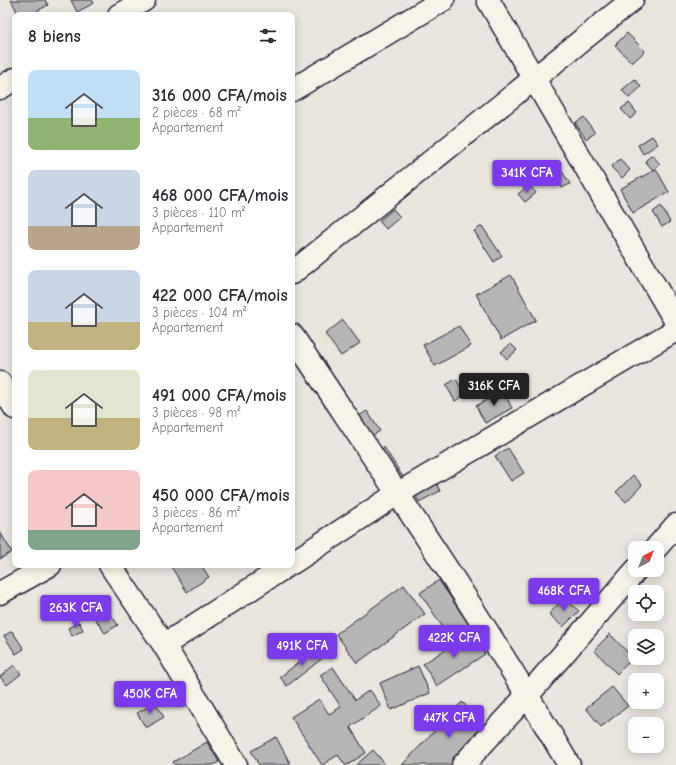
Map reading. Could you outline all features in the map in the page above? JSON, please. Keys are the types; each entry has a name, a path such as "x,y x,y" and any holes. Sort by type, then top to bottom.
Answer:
{"main road":[{"path":"124,12 144,0"},
{"path":"295,88 443,0"},
{"path":"488,0 676,322"},
{"path":"295,271 632,0"},
{"path":"0,88 12,81"},
{"path":"295,560 398,494 676,330"},
{"path":"295,340 398,494 528,694 569,765"},
{"path":"0,383 12,403"},
{"path":"662,541 676,525"},
{"path":"0,593 45,568"},
{"path":"112,568 164,645 236,765"},
{"path":"164,645 283,568"},
{"path":"463,765 528,694 630,577"}],"building":[{"path":"11,0 45,0 48,5 35,12 17,12"},
{"path":"71,0 92,0 94,3 77,12"},
{"path":"627,33 645,51 632,63 615,45"},
{"path":"635,79 641,87 629,98 622,90"},
{"path":"629,103 637,113 630,119 621,109"},
{"path":"584,117 595,133 586,139 575,123"},
{"path":"652,136 658,144 643,154 638,145"},
{"path":"652,155 660,164 653,170 645,161"},
{"path":"620,159 630,170 622,178 611,167"},
{"path":"560,168 570,184 562,188 553,173"},
{"path":"656,169 669,192 633,213 620,189"},
{"path":"529,185 536,193 525,202 518,194"},
{"path":"661,206 670,222 662,227 653,212"},
{"path":"393,209 400,217 386,229 379,221"},
{"path":"482,226 502,256 494,262 474,231"},
{"path":"511,275 536,320 501,340 476,294"},
{"path":"343,320 360,343 341,356 325,334"},
{"path":"459,326 471,346 435,366 423,345"},
{"path":"511,344 517,350 507,359 501,352"},
{"path":"456,379 465,395 455,401 446,385"},
{"path":"503,391 512,408 485,423 476,406"},
{"path":"367,411 380,431 367,439 354,419"},
{"path":"384,447 403,477 394,483 376,452"},
{"path":"508,448 524,473 511,481 495,456"},
{"path":"633,475 642,485 626,502 616,492"},
{"path":"436,483 440,491 419,502 415,494"},
{"path":"0,532 12,552 0,559"},
{"path":"172,568 203,568 209,577 187,592"},
{"path":"439,580 471,628 452,641 420,593"},
{"path":"404,585 425,614 357,663 336,634"},
{"path":"564,598 579,611 563,627 549,614"},
{"path":"105,606 118,625 105,633 92,614"},
{"path":"79,622 83,630 72,636 68,628"},
{"path":"12,631 24,649 16,654 4,636"},
{"path":"471,633 485,654 437,686 423,664"},
{"path":"610,634 628,653 628,663 617,674 594,650"},
{"path":"317,648 324,657 287,686 280,677"},
{"path":"14,665 21,674 7,685 0,677"},
{"path":"418,666 430,693 391,710 380,683"},
{"path":"333,667 355,700 370,690 381,706 350,727 366,753 347,765 345,765 338,755 322,765 291,717 319,699 329,714 341,707 320,675"},
{"path":"612,687 628,706 601,727 586,708"},
{"path":"462,702 488,727 452,765 402,765"},
{"path":"155,703 164,717 146,728 137,713"},
{"path":"276,737 291,765 259,765 251,751"},
{"path":"207,742 219,762 213,765 175,765 173,762"},
{"path":"373,750 386,765 356,765"}]}
